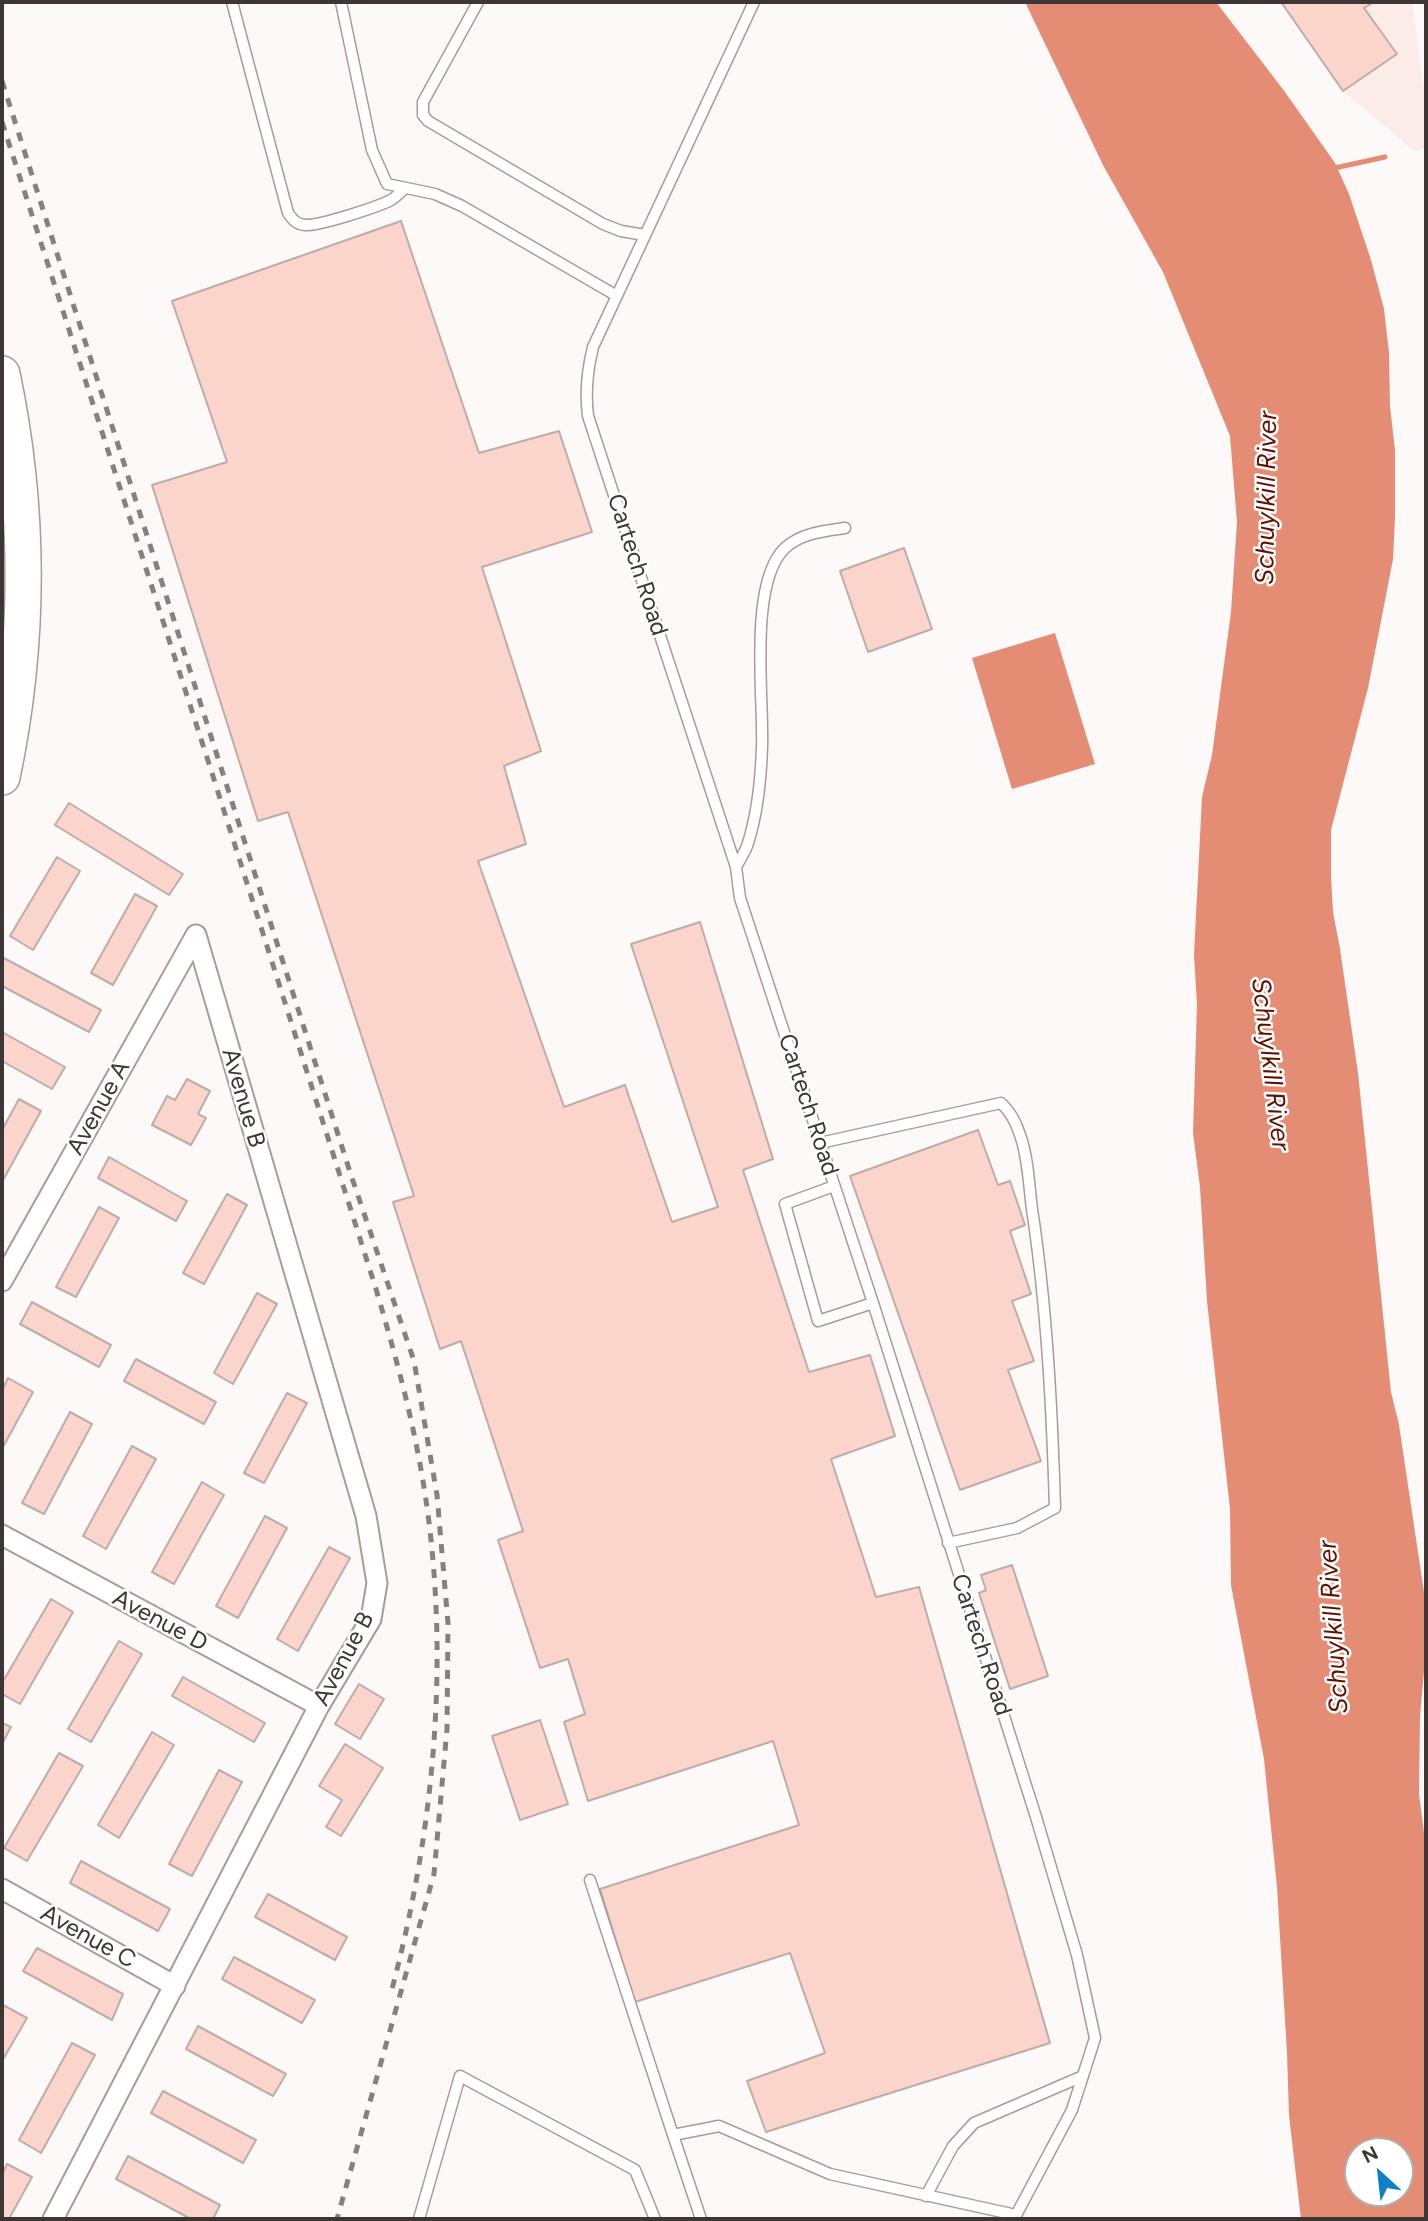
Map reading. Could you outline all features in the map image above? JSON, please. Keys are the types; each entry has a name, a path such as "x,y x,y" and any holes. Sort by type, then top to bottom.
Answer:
{"highway":[{"path":"2,374 19,487 23,587 18,685 2,777"},
{"path":"2,577 2,600"}],"street":[{"name":"Avenue A","path":"2,1281 196,934"},
{"name":"Avenue B","path":"53,2219 319,1706 371,1619 377,1583 366,1516 196,934"},
{"name":"Avenue D","path":"2,1535 319,1706"},
{"name":"Avenue C","path":"4,1895 174,1986"}],"lane":[{"path":"232,2 288,213 294,222 303,225 316,224 382,204 404,189"},
{"path":"341,2 372,150 387,184 435,194 462,205 617,296"},
{"path":"344,16 352,2"},
{"path":"478,2 422,102 423,115 428,121 603,223 630,234 645,235"},
{"name":"Cartech Road","path":"754,2 593,347 586,385 588,416 736,867 740,898 873,1303 1077,1955 1095,2038 1072,2110 1015,2217"},
{"path":"736,867 748,845 759,776 762,749 761,616 769,579 786,547 813,533 845,528"},
{"path":"820,1143 1001,1103 1010,1112 1022,1137 1036,1230 1046,1335 1055,1508 1017,1528 948,1543"},
{"path":"834,1186 785,1204 818,1321 873,1303"},
{"path":"590,1880 701,2219"},
{"path":"419,2219 460,2076 635,2170 654,2219"},
{"path":"926,2196 953,2146 974,2123 1083,2076"},
{"path":"673,2135 719,2126 830,2174 1015,2217"}],"shaded area":[{"path":"1281,2 1412,2 1426,107 1426,148 1414,151 1343,91"}],"water":[{"name":"Schuylkill River","path":"1025,2 1216,2 1335,163 1349,194 1384,309 1395,451 1393,559 1368,688 1331,830 1331,876 1333,912 1358,1073 1391,1392 1399,1425 1425,1599 1426,1649 1420,1716 1419,1794 1426,1848 1426,2219 1301,2219 1289,2115 1277,1887 1264,1759 1231,1585 1230,1509 1207,1301 1200,1187 1193,1133 1197,1004 1194,955 1202,797 1212,755 1231,612 1237,522 1230,436 1163,272 1103,165"},
{"path":"1055,633 1095,764 1012,789 972,658"}],"building":[{"path":"1281,2 1374,2 1364,8 1397,54 1343,91"},
{"path":"401,221 479,453 559,431 592,532 482,567 541,751 504,766 526,844 478,861 564,1107 625,1085 672,1222 718,1207 631,944 700,922 773,1159 743,1170 809,1372 870,1355 895,1436 831,1459 876,1597 919,1587 1050,2043 766,2132 747,2081 825,2053 790,1953 635,2002 600,1889 799,1825 773,1741 588,1801 564,1722 585,1714 568,1659 540,1668 498,1540 523,1531 461,1341 440,1349 393,1202 414,1196 288,812 258,821 152,485 227,462 172,301"},
{"path":"904,548 932,629 868,652 840,571"},
{"path":"69,803 183,874 169,895 55,825"},
{"path":"57,857 80,871 33,950 10,936"},
{"path":"135,894 157,906 113,985 91,973"},
{"path":"2,957 101,1010 89,1032 2,986"},
{"path":"2,1032 65,1067 52,1089 2,1061"},
{"path":"187,1079 210,1091 198,1114 206,1118 191,1145 152,1125 167,1096 175,1100"},
{"path":"19,1099 41,1111 2,1182 2,1130"},
{"path":"978,1130 998,1185 1010,1181 1025,1225 1010,1231 1031,1294 1012,1301 1034,1361 1008,1370 1041,1461 960,1490 850,1176"},
{"path":"109,1157 187,1201 176,1221 98,1178"},
{"path":"227,1194 247,1205 204,1284 183,1273"},
{"path":"99,1207 119,1218 76,1297 56,1287"},
{"path":"257,1293 277,1304 233,1384 214,1373"},
{"path":"32,1302 111,1345 99,1367 20,1324"},
{"path":"136,1359 216,1402 204,1424 124,1381"},
{"path":"8,1378 33,1392 2,1449 2,1390"},
{"path":"287,1393 307,1403 264,1483 244,1473"},
{"path":"70,1412 92,1424 44,1514 22,1503"},
{"path":"132,1446 156,1459 106,1549 83,1536"},
{"path":"202,1482 224,1495 174,1584 152,1572"},
{"path":"265,1516 287,1528 238,1618 216,1606"},
{"path":"329,1547 350,1558 298,1651 277,1639"},
{"path":"1012,1565 1048,1676 1010,1689 979,1593 986,1590 981,1575"},
{"path":"51,1599 73,1612 20,1704 2,1694 2,1683"},
{"path":"119,1641 142,1654 91,1742 68,1729"},
{"path":"183,1677 265,1723 254,1742 172,1696"},
{"path":"359,1684 384,1699 360,1739 335,1724"},
{"path":"540,1720 568,1804 520,1820 492,1736"},
{"path":"2,1723 11,1727 2,1744"},
{"path":"152,1732 174,1745 119,1838 98,1825"},
{"path":"345,1744 383,1768 341,1836 326,1827 342,1800 319,1786"},
{"path":"59,1753 83,1766 27,1861 4,1848"},
{"path":"219,1770 242,1782 192,1876 169,1864"},
{"path":"81,1861 170,1909 158,1931 70,1883"},
{"path":"268,1894 347,1937 335,1960 255,1917"},
{"path":"37,1948 123,1994 112,2020 23,1971"},
{"path":"234,1957 315,2000 302,2023 222,1979"},
{"path":"3,2005 27,2018 2,2061 2,2008"},
{"path":"198,2026 286,2074 273,2096 186,2049"},
{"path":"72,2043 95,2055 41,2153 19,2140"},
{"path":"163,2091 256,2140 243,2163 151,2113"},
{"path":"128,2156 220,2205 213,2219 191,2219 116,2179"},
{"path":"7,2164 32,2177 9,2219 2,2219 2,2174"}],"waterway":[{"path":"1330,169 1385,157"}],"railway":[{"path":"2,81 350,1172 414,1361 437,1495 448,1623 447,1729 434,1874 337,2219"},
{"path":"2,122 376,1289 416,1442 430,1529 435,1595 435,1728 420,1860 392,1989"}]}
